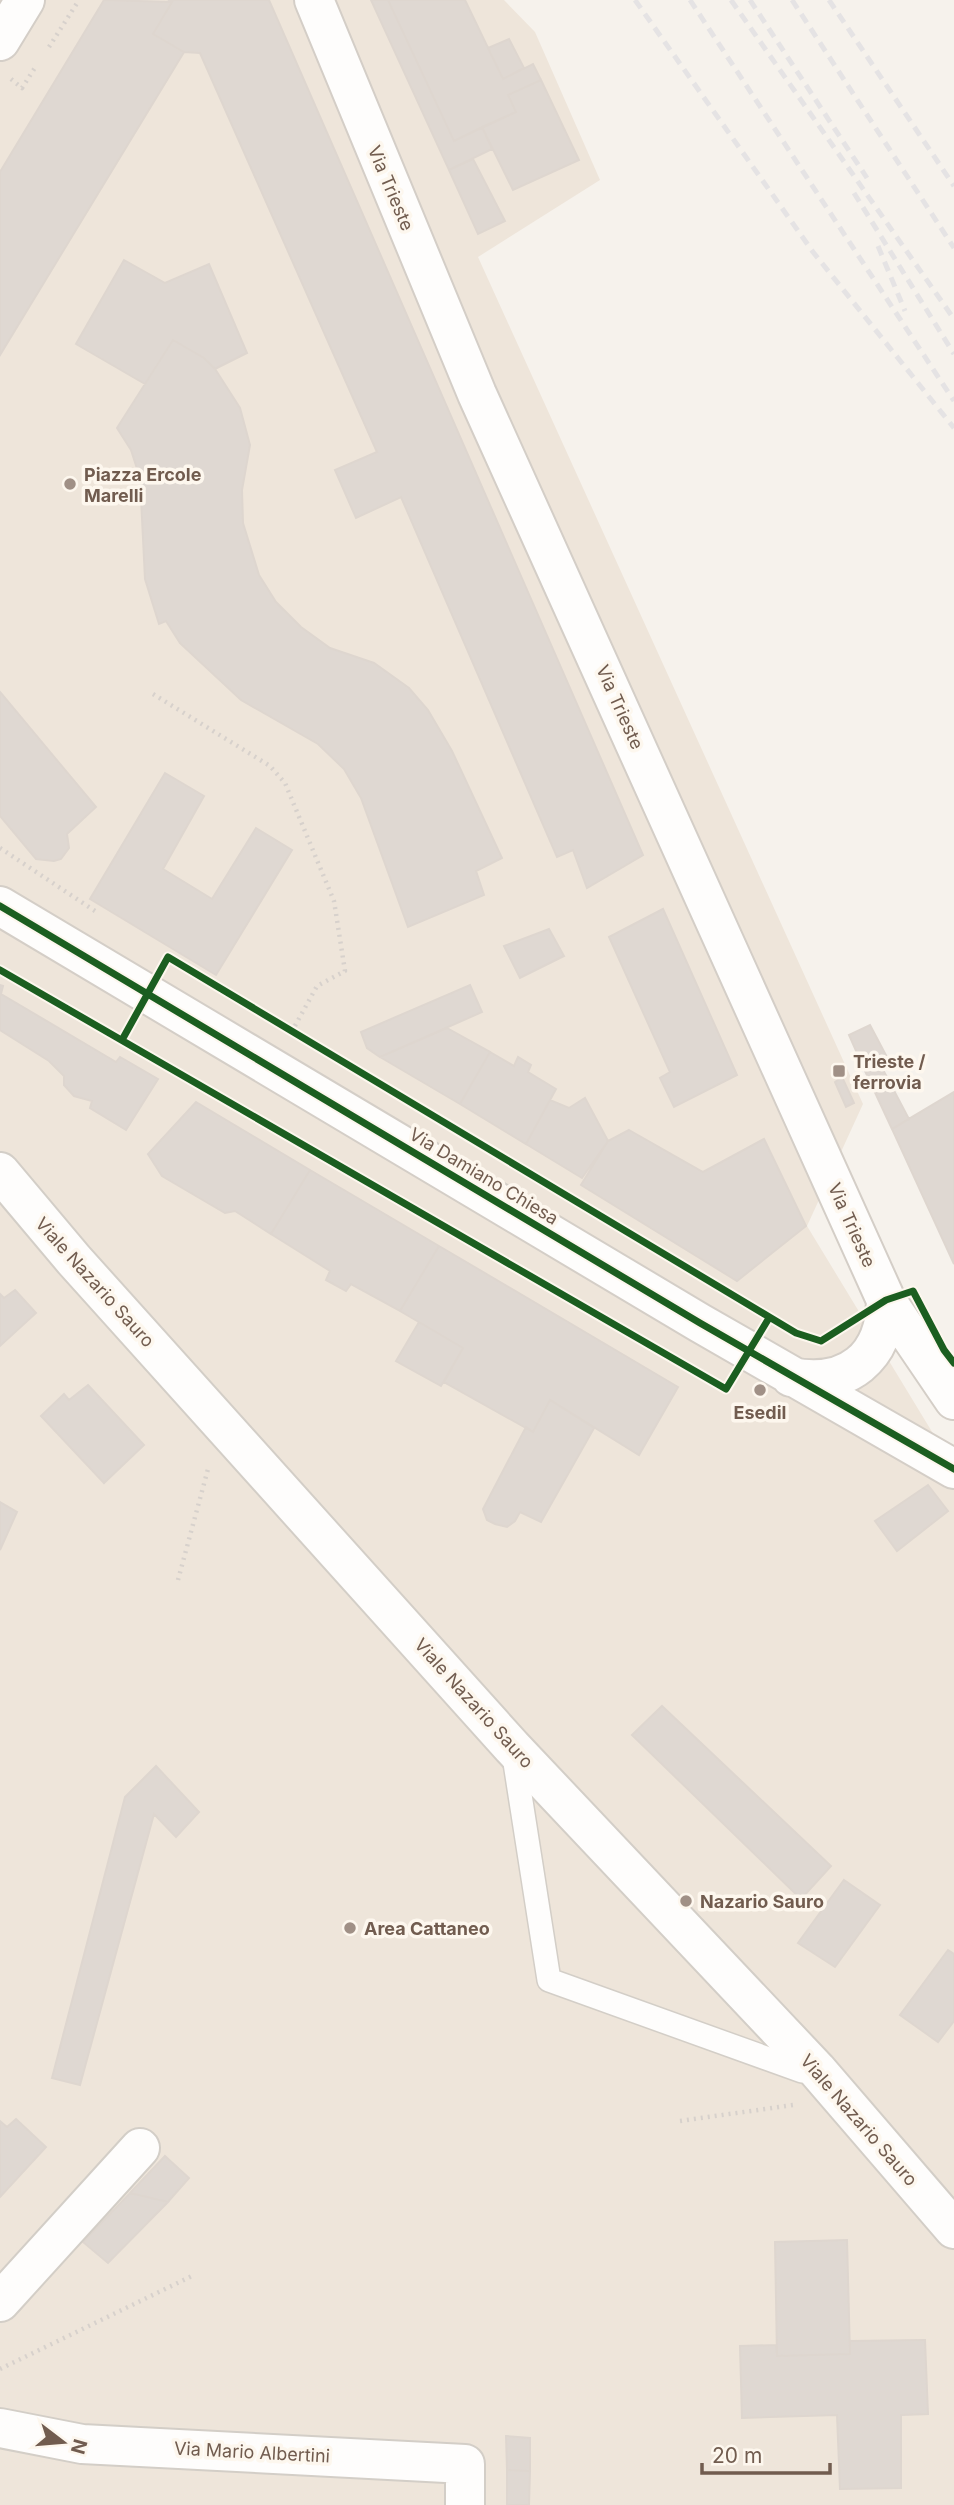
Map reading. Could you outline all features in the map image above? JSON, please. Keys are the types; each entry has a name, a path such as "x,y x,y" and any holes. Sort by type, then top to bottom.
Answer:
{"main road":[{"path":"0,41 25,0"},
{"name":"Via Trieste","path":"314,0 477,394 886,1300 954,1400"},
{"name":"Via Damiano Chiesa","path":"0,906 790,1377 954,1469"},
{"name":"Viale Nazario Sauro","path":"0,1172 74,1260 512,1747 817,2070 954,2229"},
{"path":"790,1377 827,1380 859,1365 881,1336 886,1300"},
{"path":"0,2302 140,2148"},
{"name":"Via Mario Albertini","path":"0,2428 82,2444 465,2463 466,2505"}],"lane":[{"path":"512,1747 549,1980 802,2071 817,2070"}],"path":[{"path":"153,694 270,766 285,783 334,901 345,971 317,986 270,1066"},
{"path":"0,848 99,913"},
{"path":"281,1024 304,1038"},
{"path":"178,1580 210,1462"},
{"path":"680,2121 795,2105"},
{"path":"0,2369 192,2276"}],"shaded area":[{"path":"0,0 504,0 535,32 600,180 478,257 863,1104 807,1226 954,1468 954,2505 0,2505"}],"building":[{"path":"104,0 172,2 153,34 184,52 0,355 0,172"},
{"path":"169,0 269,0 643,855 587,888 573,850 557,857 401,497 356,518 335,470 377,452 200,53 184,52 153,34 172,2"},
{"path":"371,0 388,0 454,141 482,127 492,149 449,170"},
{"path":"388,0 465,0 503,79 533,64 541,80 508,95 516,112 454,141"},
{"path":"509,39 524,68 503,79 488,48"},
{"path":"541,80 579,160 513,190 482,127 516,112 508,95"},
{"path":"473,159 505,221 478,234 449,170"},
{"path":"124,260 165,283 209,264 247,353 215,369 204,358 173,340 145,384 76,344"},
{"path":"173,340 204,358 215,369 240,408 250,445 242,490 243,523 259,575 276,602 301,627 330,648 374,663 409,688 428,710 452,751 502,858 476,871 484,895 408,927 361,798 344,769 318,744 241,700 180,643 166,621 159,624 145,579 140,478 131,450 117,428"},
{"path":"0,692 96,807 67,834 69,848 61,859 36,859 0,816"},
{"path":"165,773 204,796 163,869 212,899 256,828 292,850 216,975 90,899"},
{"path":"663,909 737,1075 674,1107 660,1078 670,1072 609,937"},
{"path":"549,929 564,956 520,978 504,946"},
{"path":"0,985 3,986 1,994 116,1062 120,1057 158,1079 126,1130 90,1108 92,1101 74,1096 64,1085 64,1076 49,1061 0,1030"},
{"path":"470,985 482,1012 380,1057 367,1048 361,1032"},
{"path":"870,1025 888,1059 865,1071 849,1035"},
{"path":"447,1028 490,1052 460,1104 380,1057"},
{"path":"490,1052 514,1066 518,1057 531,1065 528,1072 556,1089 526,1144 460,1104"},
{"path":"880,1064 909,1119 892,1129 865,1071"},
{"path":"842,1077 854,1103 846,1107 835,1082"},
{"path":"954,1092 954,1264 892,1129"},
{"path":"585,1098 608,1141 582,1178 526,1144 550,1100 569,1108"},
{"path":"196,1102 310,1170 271,1234 235,1211 225,1213 162,1176 148,1154"},
{"path":"629,1130 703,1172 764,1139 806,1226 737,1281 581,1185 608,1141"},
{"path":"310,1170 439,1246 400,1311 351,1284 346,1291 326,1280 330,1271 271,1234"},
{"path":"439,1246 678,1387 639,1455 550,1400 533,1432 444,1382 463,1348 400,1311"},
{"path":"15,1290 36,1313 0,1346 0,1294 4,1298"},
{"path":"419,1322 463,1348 441,1386 396,1361"},
{"path":"88,1385 144,1445 104,1483 41,1416 64,1394 69,1400"},
{"path":"550,1400 594,1428 541,1522 520,1512 515,1521 507,1527 495,1524 487,1520 483,1509 526,1427 533,1432"},
{"path":"928,1485 948,1511 897,1551 875,1521"},
{"path":"0,1502 17,1512 0,1550"},
{"path":"662,1706 831,1866 801,1899 632,1735"},
{"path":"156,1766 199,1812 176,1837 154,1814 80,2085 52,2078 125,1797"},
{"path":"844,1880 880,1905 835,1967 798,1943"},
{"path":"948,1950 954,1954 954,2021 938,2042 900,2015"},
{"path":"16,2119 46,2147 0,2197 0,2121 7,2127"},
{"path":"165,2156 189,2178 168,2202 130,2193"},
{"path":"130,2193 168,2202 108,2263 83,2242"},
{"path":"847,2240 850,2354 777,2356 775,2242"},
{"path":"925,2340 928,2414 901,2415 901,2488 840,2489 837,2415 742,2418 740,2346 776,2345 777,2356 850,2354 850,2341"},
{"path":"506,2436 530,2438 530,2471 507,2470"},
{"path":"507,2470 530,2471 529,2505 507,2505"}],"railway":[{"path":"635,0 813,252 954,428"},
{"path":"690,0 954,401"},
{"path":"731,0 954,319"},
{"path":"750,0 867,178"},
{"path":"792,0 954,248"},
{"path":"829,0 954,186"},
{"path":"854,193 954,354"},
{"path":"878,246 905,311"}],"cycle path":[{"path":"0,906 700,1323 954,1469"},
{"path":"122,1040 168,957 796,1333 821,1341 886,1300 913,1291 944,1350 954,1363"},
{"path":"0,970 726,1389 769,1318"}],"place":[{"name":"Piazza Ercole Marelli","path":"70,484"},
{"name":"Trieste / ferrovia","path":"839,1071"},
{"name":"Esedil","path":"760,1390"},
{"name":"Nazario Sauro","path":"686,1901"},
{"name":"Area Cattaneo","path":"350,1928"}]}
